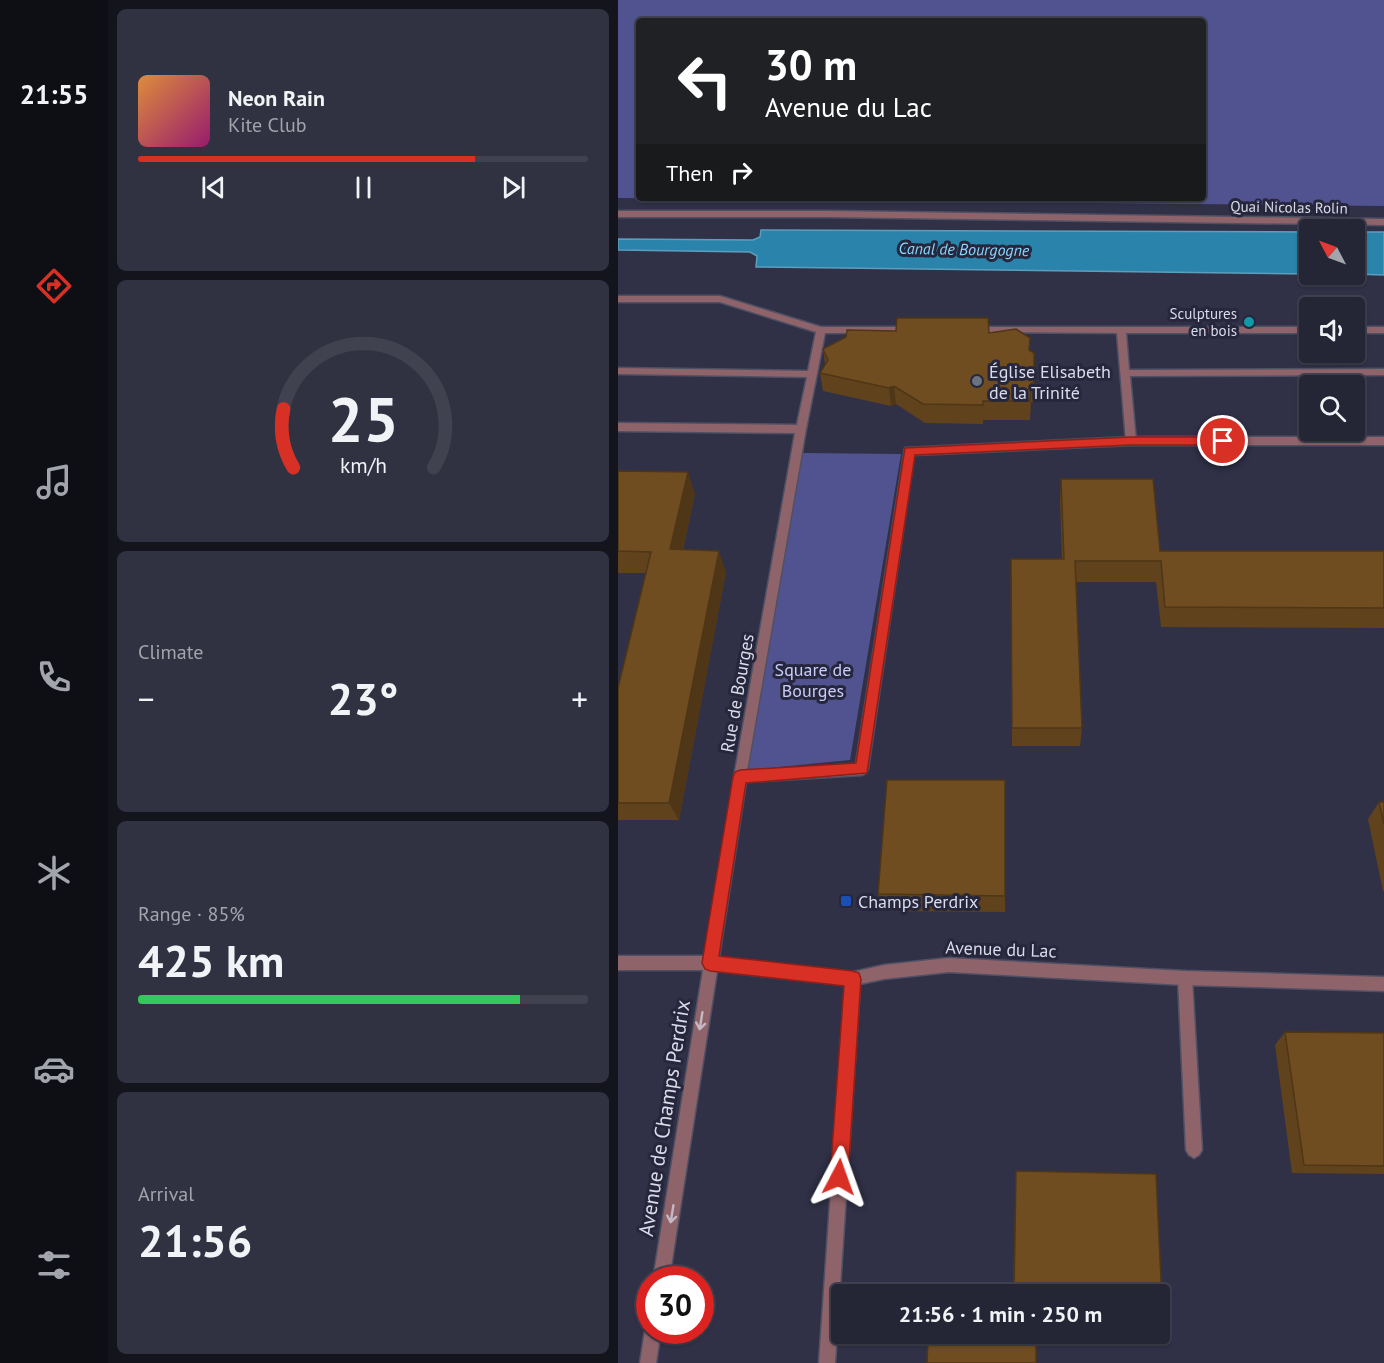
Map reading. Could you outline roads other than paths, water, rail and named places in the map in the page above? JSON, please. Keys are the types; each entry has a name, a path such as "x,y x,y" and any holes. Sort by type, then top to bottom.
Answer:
{"street":[{"name":"Quai Nicolas Rolin","path":"618,214 829,214 1384,222"},
{"path":"618,299 720,299 821,330 917,330"},
{"name":"Rue de Bourges","path":"710,963 801,429 821,330"},
{"path":"965,330 1299,330"},
{"path":"1121,330 1131,441"},
{"path":"1365,330 1384,330"},
{"path":"618,371 812,374"},
{"path":"1124,373 1384,372"},
{"path":"618,427 801,429"},
{"path":"740,777 862,769 909,451 1131,441 1384,441"},
{"name":"Avenue du Lac","path":"618,963 710,963 853,979 885,972 949,965 1185,978 1384,984"},
{"name":"Avenue de Champs Perdrix","path":"663,1266 710,963"},
{"path":"1185,978 1194,1150"},
{"path":"827,1363 853,979"},
{"path":"648,1363 651,1344"}],"water":[{"name":"Canal de Bourgogne","path":"761,230 1299,232 1299,274 756,267 757,256 750,252 618,250 618,239 753,240 760,237"},
{"path":"1365,232 1384,232 1384,275 1365,274"}],"place":[{"name":"Sculptures en bois","path":"1249,322"},
{"name":"Église Elisabeth de la Trinité","path":"977,381"},
{"name":"Champs Perdrix","path":"846,901"}],"park label":[{"name":"Square de Bourges","path":"813,679"}]}
